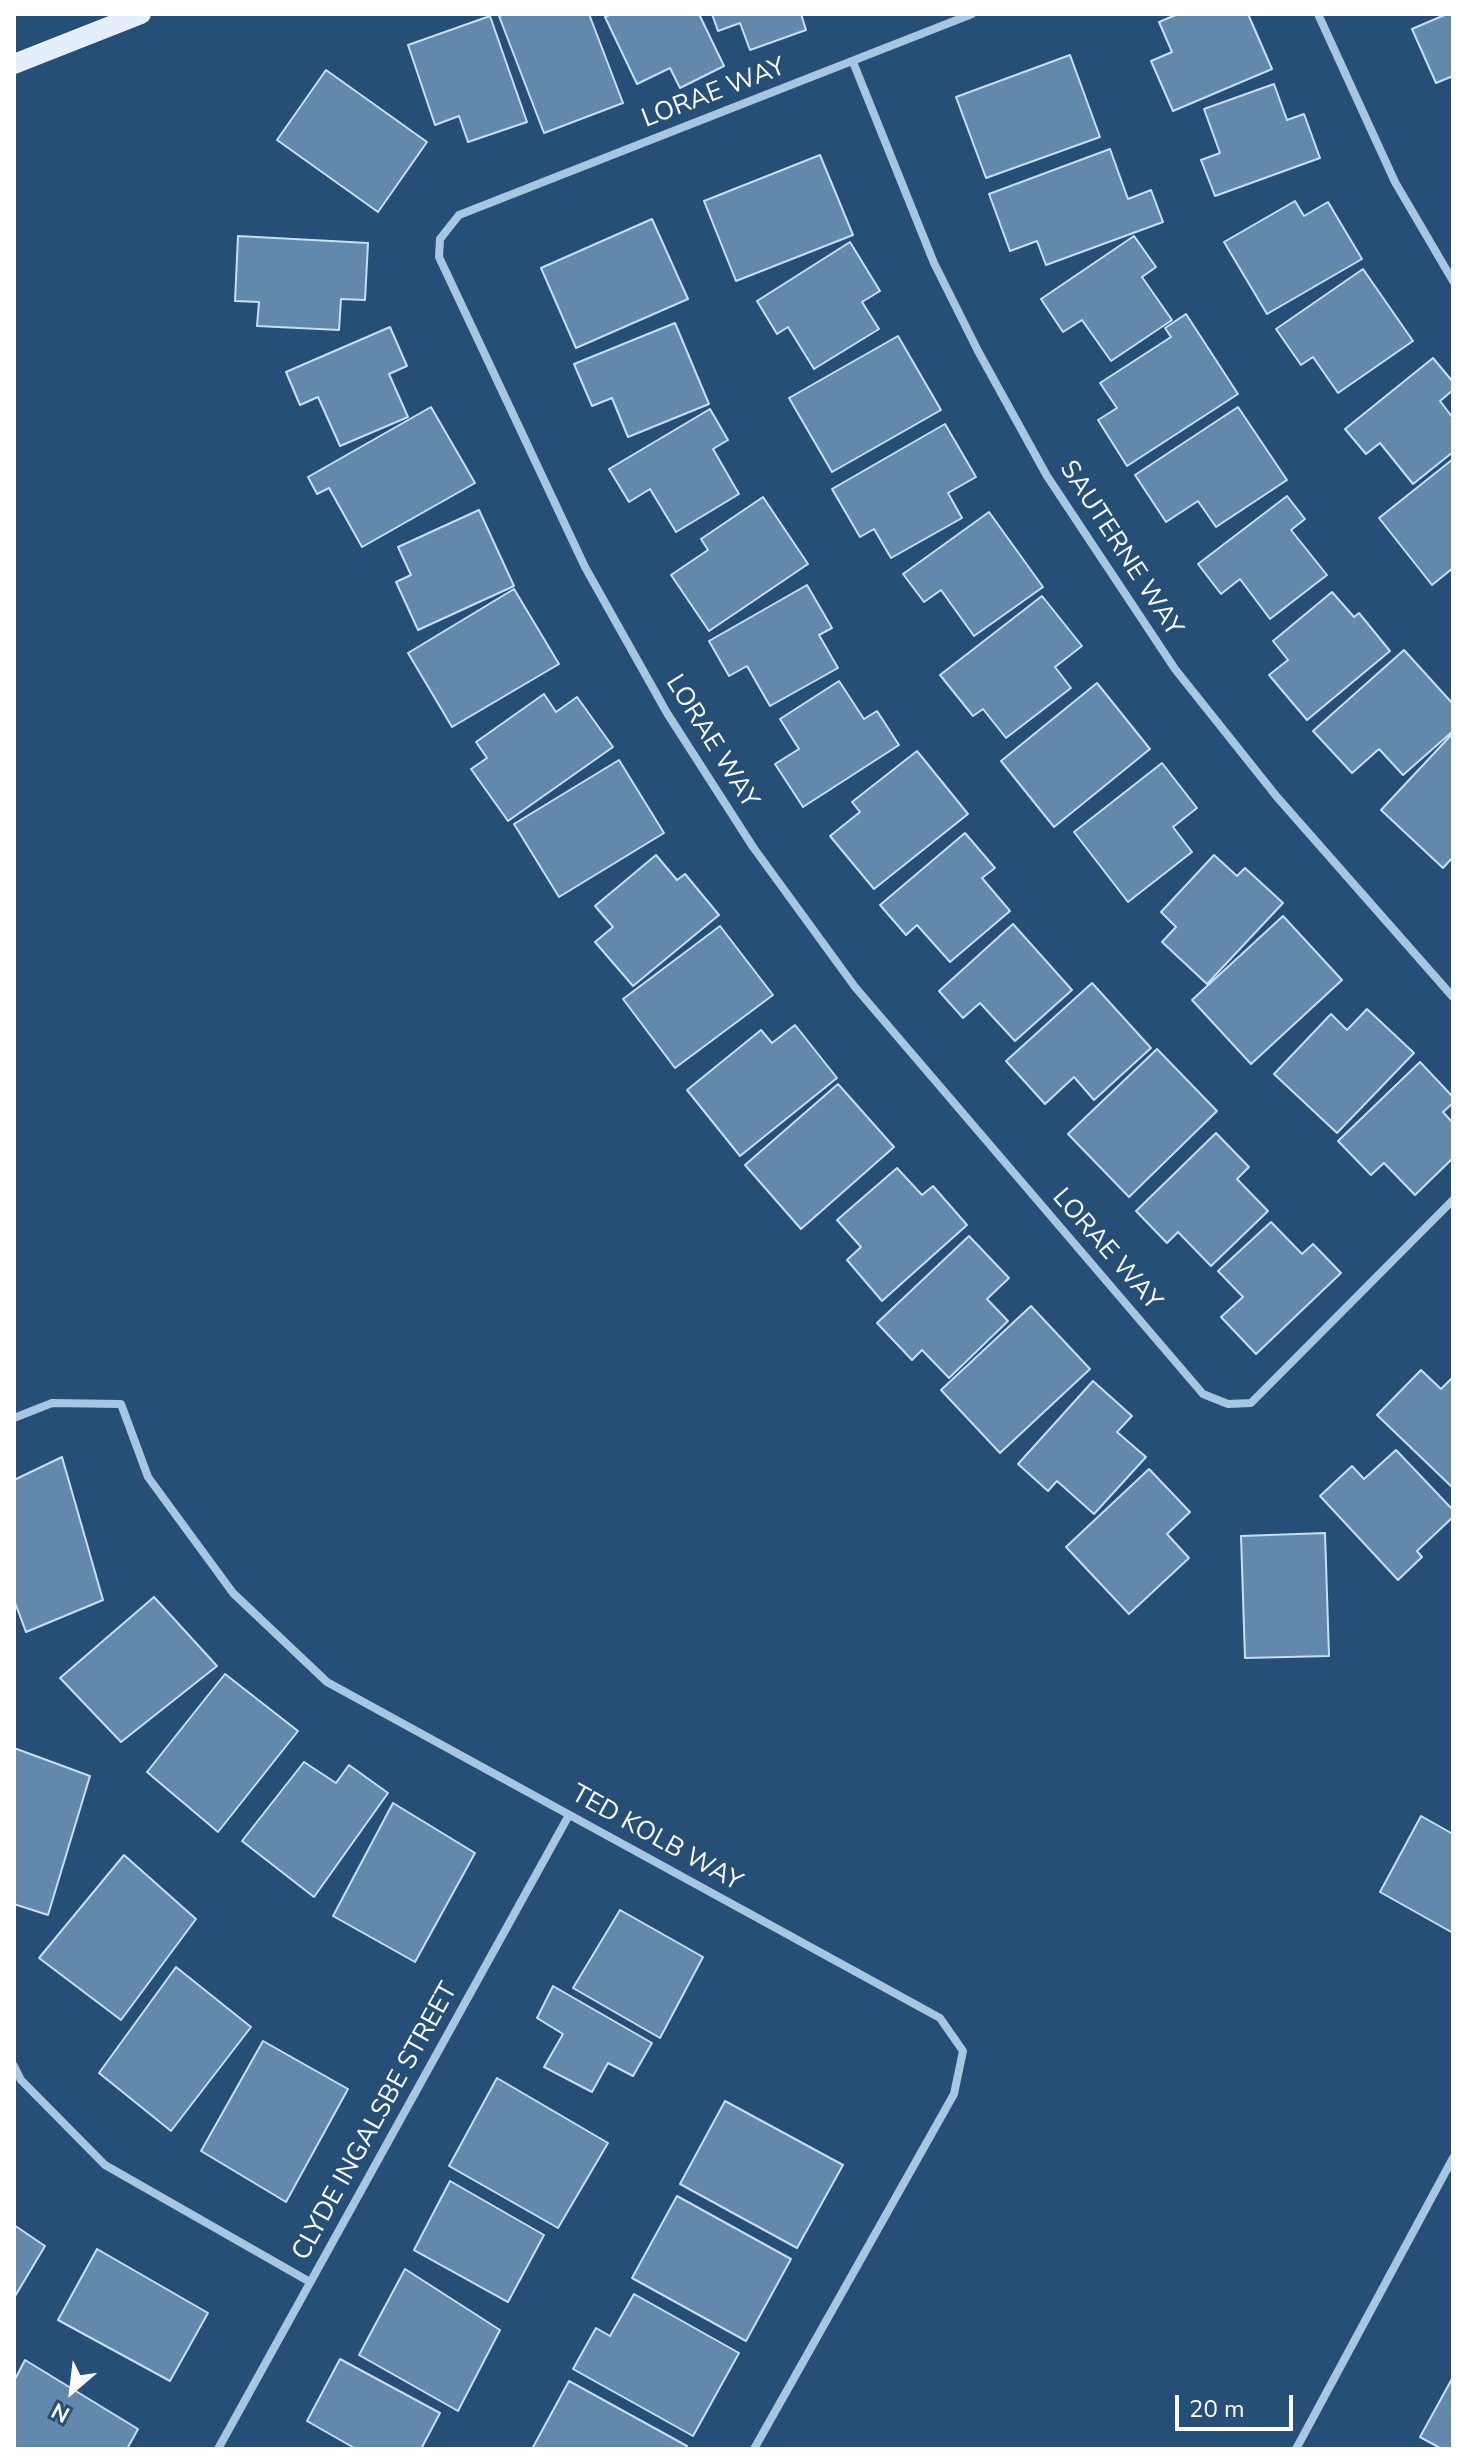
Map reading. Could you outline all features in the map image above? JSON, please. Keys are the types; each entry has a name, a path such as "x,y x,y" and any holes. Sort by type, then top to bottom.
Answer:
{"main road":[{"path":"14,64 141,14"}],"street":[{"name":"LORAE WAY","path":"972,14 459,215 440,239 439,257 585,567 667,713 736,820 855,987 1203,1394 1228,1404 1251,1403 1453,1200"},
{"path":"1318,14 1395,182 1453,281"},
{"name":"SAUTERNE WAY","path":"853,62 934,263 1047,476 1175,669 1277,797 1453,997"},
{"name":"TED KOLB WAY","path":"14,1418 52,1403 121,1404 148,1477 233,1593 327,1682 940,2018 963,2051 954,2094 754,2449"},
{"name":"CLYDE INGALSBE STREET","path":"218,2449 569,1815"},
{"path":"14,2066 21,2080 105,2165 310,2282"},
{"path":"1296,2449 1453,2158"}],"building":[{"path":"589,14 623,103 544,133 499,16"},
{"path":"611,14 699,14 724,66 680,88 670,68 637,84 605,17"},
{"path":"712,14 801,14 806,30 750,50 740,23 718,31"},
{"path":"1178,14 1248,14 1272,69 1173,111 1151,61 1172,52 1159,22"},
{"path":"1453,14 1453,76 1436,83 1412,29"},
{"path":"490,16 527,122 468,142 459,116 435,125 408,45"},
{"path":"1070,55 1100,137 986,178 956,97"},
{"path":"326,70 427,142 378,212 277,140"},
{"path":"1274,84 1287,120 1304,114 1320,158 1215,196 1201,160 1220,153 1204,109"},
{"path":"1110,149 1128,199 1151,190 1163,222 1046,265 1037,241 1010,251 989,194"},
{"path":"820,155 853,235 736,281 704,201"},
{"path":"1295,201 1304,216 1328,202 1362,259 1267,314 1224,242"},
{"path":"652,219 688,299 576,348 541,268"},
{"path":"238,236 368,243 365,300 341,299 339,330 257,326 259,302 235,301"},
{"path":"1134,236 1156,267 1142,277 1172,320 1111,361 1082,320 1063,332 1041,299"},
{"path":"850,242 880,291 862,302 879,329 814,369 788,327 777,334 757,301"},
{"path":"1363,269 1413,341 1338,393 1313,357 1301,365 1276,329"},
{"path":"1186,314 1238,394 1127,466 1098,420 1117,408 1100,383 1171,337 1165,328"},
{"path":"675,323 709,404 628,437 612,398 592,406 574,364"},
{"path":"390,327 407,366 389,374 408,417 340,446 318,397 300,405 286,372"},
{"path":"898,336 941,410 832,472 789,398"},
{"path":"1433,358 1453,382 1453,390 1440,401 1453,418 1453,452 1413,484 1380,443 1366,454 1345,429"},
{"path":"431,407 475,483 362,547 329,488 317,494 308,477"},
{"path":"1238,407 1287,480 1216,527 1198,501 1166,522 1135,475"},
{"path":"710,409 728,440 713,449 739,494 676,532 650,489 629,502 609,469"},
{"path":"945,424 976,477 948,493 962,518 891,558 874,529 860,537 832,489"},
{"path":"1453,459 1453,568 1432,585 1379,518"},
{"path":"1287,496 1305,519 1291,530 1327,575 1270,619 1240,579 1221,594 1198,564"},
{"path":"763,497 808,564 709,631 671,575 708,550 701,539"},
{"path":"479,510 514,586 418,630 396,582 411,575 398,547"},
{"path":"989,512 1043,587 974,636 941,590 924,602 903,574"},
{"path":"807,585 832,628 819,635 838,668 770,706 747,666 729,676 709,641"},
{"path":"514,589 559,664 452,727 408,653"},
{"path":"1332,592 1354,617 1359,613 1390,651 1307,720 1269,675 1288,660 1273,641"},
{"path":"1042,596 1082,646 1055,667 1071,688 1006,738 983,709 973,716 940,675"},
{"path":"1404,650 1453,704 1453,731 1403,775 1379,749 1352,773 1313,731"},
{"path":"839,681 864,719 877,711 899,745 803,807 775,764 799,749 780,719"},
{"path":"1097,683 1150,749 1054,827 1001,761"},
{"path":"544,694 556,712 577,697 613,747 508,821 471,769 487,758 476,742"},
{"path":"1453,733 1453,857 1443,868 1381,810"},
{"path":"917,751 968,814 874,889 830,836 860,812 852,802"},
{"path":"619,760 664,833 559,897 514,824"},
{"path":"1162,763 1197,808 1173,827 1192,852 1128,902 1074,832"},
{"path":"965,833 995,868 982,878 1010,911 950,962 917,925 906,935 880,905"},
{"path":"656,855 677,880 685,874 719,915 633,986 595,942 613,927 595,906"},
{"path":"1214,855 1237,876 1245,868 1283,903 1207,984 1162,942 1176,927 1161,912"},
{"path":"1283,916 1342,980 1251,1064 1192,1000"},
{"path":"1013,924 1072,990 1015,1041 980,1003 963,1018 939,991"},
{"path":"720,926 773,995 675,1068 623,999"},
{"path":"1092,983 1151,1048 1094,1100 1074,1077 1045,1104 1006,1061"},
{"path":"1367,1009 1414,1053 1337,1133 1274,1074 1331,1014 1347,1030"},
{"path":"795,1025 837,1078 740,1156 687,1090 761,1030 772,1043"},
{"path":"1157,1049 1217,1111 1129,1197 1068,1134"},
{"path":"1420,1062 1453,1097 1453,1103 1443,1112 1453,1123 1453,1158 1415,1195 1384,1163 1371,1175 1338,1141"},
{"path":"838,1084 894,1147 801,1229 745,1165"},
{"path":"1216,1133 1249,1167 1237,1179 1268,1211 1211,1266 1178,1232 1167,1243 1136,1211"},
{"path":"897,1168 922,1195 933,1186 967,1225 882,1301 847,1260 861,1247 837,1220"},
{"path":"1271,1222 1302,1254 1313,1244 1341,1273 1256,1354 1221,1317 1243,1297 1218,1271"},
{"path":"969,1236 1009,1278 987,1299 1008,1321 949,1378 922,1350 912,1360 877,1323"},
{"path":"1031,1306 1090,1369 1000,1453 941,1390"},
{"path":"1421,1370 1441,1389 1453,1377 1453,1488 1377,1415"},
{"path":"1093,1381 1132,1416 1117,1432 1146,1457 1094,1514 1057,1481 1048,1491 1018,1464"},
{"path":"1396,1450 1453,1510 1453,1517 1417,1551 1422,1557 1398,1580 1320,1496 1352,1466 1364,1479"},
{"path":"62,1457 103,1600 26,1632 14,1600 14,1480"},
{"path":"1149,1469 1190,1512 1167,1534 1189,1558 1129,1614 1066,1547"},
{"path":"1325,1533 1329,1656 1245,1658 1241,1536"},
{"path":"154,1597 217,1666 121,1742 60,1678"},
{"path":"225,1674 298,1731 218,1832 147,1772"},
{"path":"14,1748 90,1776 48,1915 14,1904"},
{"path":"304,1762 336,1783 349,1765 388,1793 314,1897 242,1841"},
{"path":"393,1803 475,1853 415,1962 333,1916"},
{"path":"1421,1816 1453,1834 1453,1933 1380,1892"},
{"path":"124,1855 196,1919 121,2020 39,1958"},
{"path":"620,1910 703,1957 660,2038 573,1988"},
{"path":"176,1967 251,2027 171,2131 99,2073"},
{"path":"553,1986 652,2043 633,2076 608,2063 592,2092 544,2067 563,2034 537,2018"},
{"path":"263,2041 348,2089 286,2202 201,2151"},
{"path":"497,2078 608,2143 558,2228 449,2166"},
{"path":"725,2101 843,2165 797,2248 680,2184"},
{"path":"450,2181 544,2235 508,2302 414,2250"},
{"path":"677,2196 791,2259 746,2341 632,2278"},
{"path":"14,2225 45,2246 14,2298"},
{"path":"97,2249 208,2313 170,2381 58,2320"},
{"path":"405,2269 500,2330 458,2411 359,2355"},
{"path":"634,2294 739,2353 693,2436 573,2369 596,2328 610,2336"},
{"path":"340,2359 440,2413 421,2449 356,2449 307,2421"},
{"path":"25,2360 138,2429 127,2449 14,2449 14,2381"},
{"path":"1453,2377 1453,2449 1442,2449 1420,2437"},
{"path":"569,2381 687,2446 685,2449 532,2449"}]}
